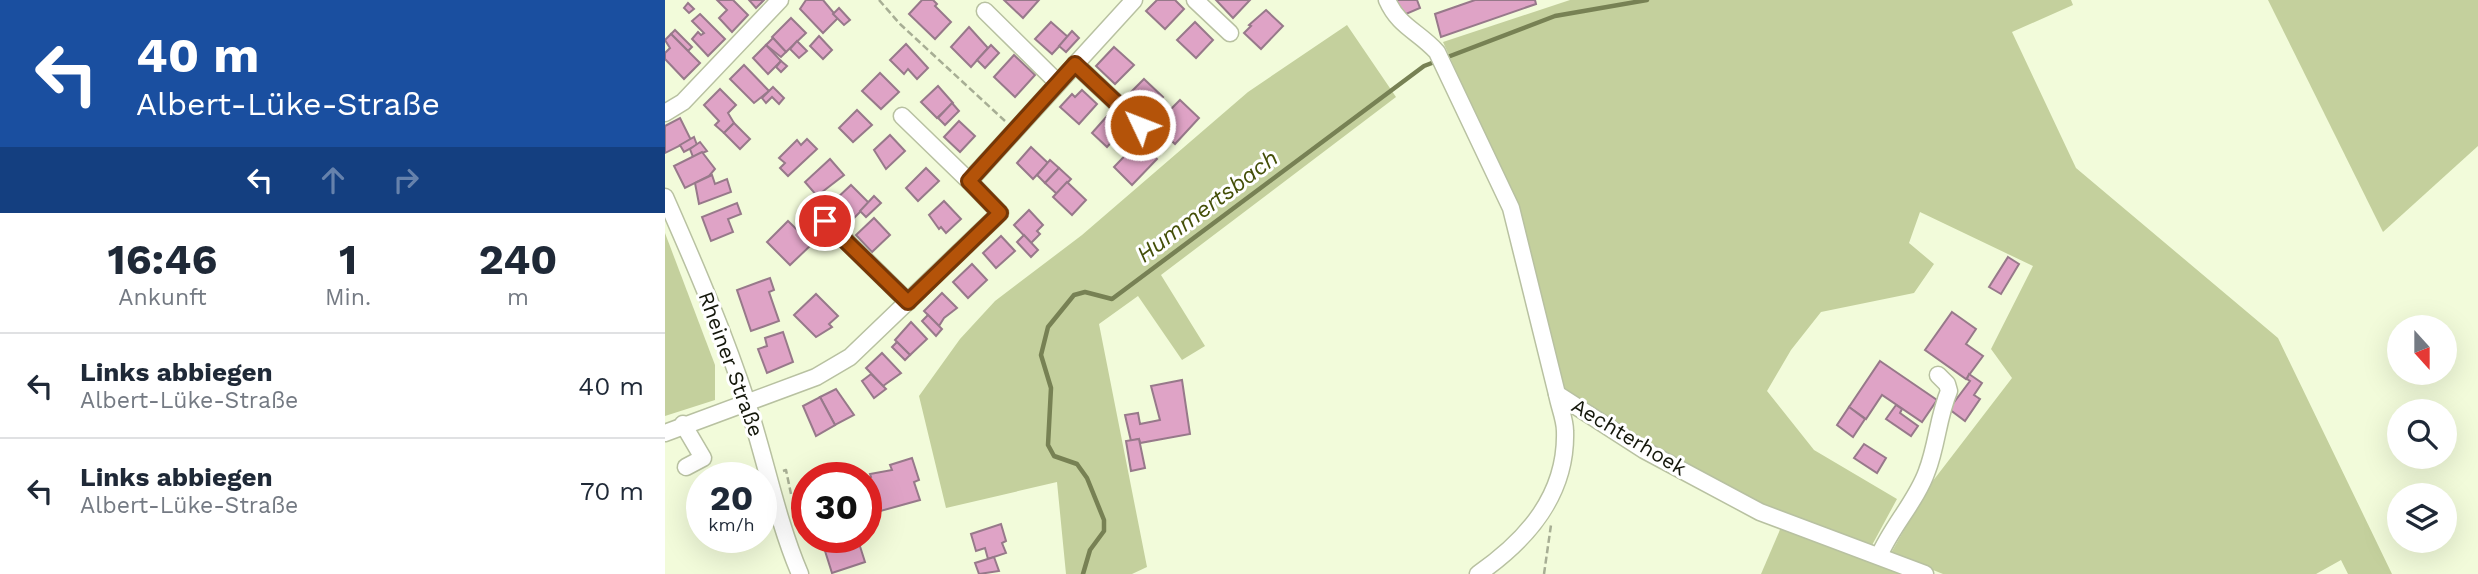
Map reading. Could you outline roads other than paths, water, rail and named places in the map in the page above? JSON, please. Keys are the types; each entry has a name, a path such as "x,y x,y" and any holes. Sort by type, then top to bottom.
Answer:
{"street":[{"path":"665,113 683,102 780,0"},
{"path":"969,181 1134,0"},
{"path":"1195,0 1230,33"},
{"name":"Aechterhoek","path":"1387,0 1400,23 1426,39 1437,52 1511,208 1557,394 1644,450 1760,512 1925,574"},
{"path":"985,11 1058,83"},
{"path":"1075,64 1140,125"},
{"path":"665,433 683,424 816,377 850,357 1000,213 902,116"},
{"name":"Rheiner Straße","path":"665,197 692,257 746,401 789,546 800,574"},
{"path":"825,221 908,302"},
{"path":"1879,556 1892,528 1920,488 1928,468 1949,391 1947,384 1938,374"},
{"path":"1478,574 1504,556 1528,532 1546,508 1558,484 1565,431 1557,394"},
{"path":"683,424 702,458 695,462"}],"waterway":[{"name":"Hummertsbach","path":"1083,574 1090,550 1104,531 1104,520 1087,478 1077,464 1054,456 1048,445 1051,388 1041,355 1048,327 1074,295 1085,292 1112,299 1424,66 1555,16 1647,0"}]}
